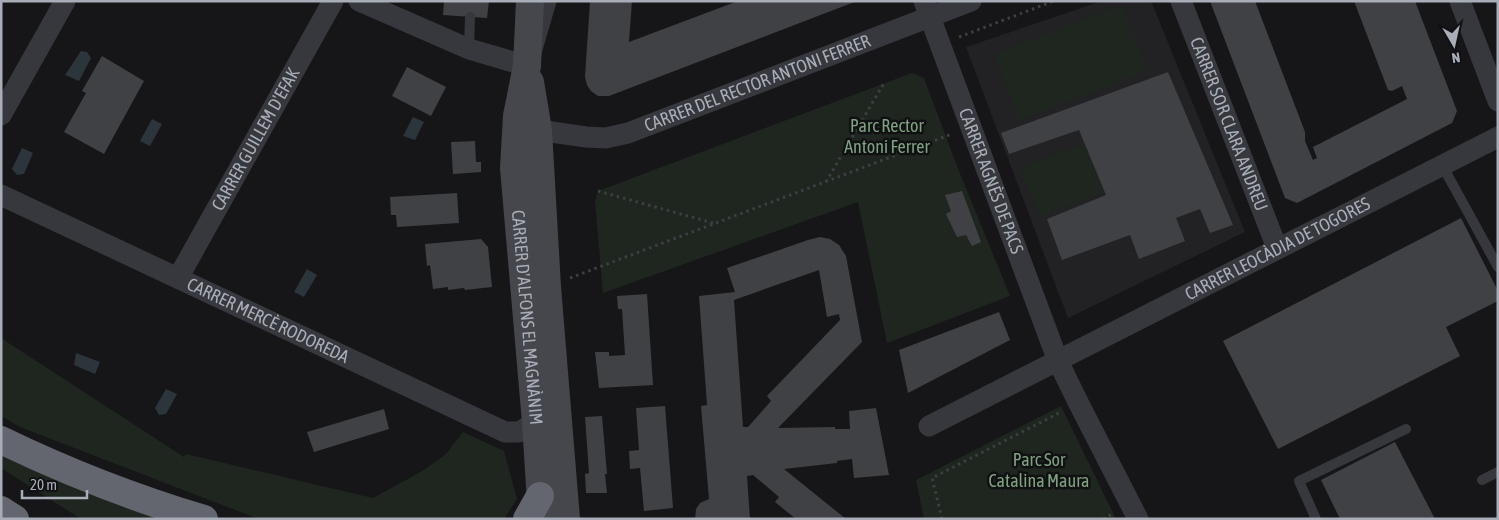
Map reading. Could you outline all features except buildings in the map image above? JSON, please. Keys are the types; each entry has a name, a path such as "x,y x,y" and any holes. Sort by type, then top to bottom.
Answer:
{"highway":[{"path":"1,440 107,487 204,519"},
{"path":"1,510 15,519"}],"main road":[{"name":"CARRER D'ALFONS EL MAGNÀNIM","path":"530,1 527,66 528,123 547,287 566,519"},
{"name":"CARRER D'ALFONS EL MAGNÀNIM","path":"528,123 514,168 536,422 537,511"}],"street":[{"path":"1,115 65,1"},
{"name":"CARRER GUILLEM D'EFAK","path":"178,278 333,1"},
{"path":"359,1 469,49 527,66"},
{"name":"CARRER D'ALFONS EL MAGNÀNIM","path":"527,66 546,1"},
{"name":"CARRER DEL RECTOR ANTONI FERRER","path":"528,123 586,137 606,138 628,133 927,9 970,1"},
{"name":"CARRER SOR CLARA ANDREU","path":"1181,1 1277,248"},
{"path":"1460,1 1498,102"},
{"name":"CARRER AGNÈS DE PACS","path":"927,9 1058,361 1138,519"},
{"name":"CARRER LEOCÀDIA DE TOGORES","path":"929,426 1498,137"},
{"name":"CARRER MERCÈ RODOREDA","path":"1,195 505,432 519,432 536,422"}],"lane":[{"path":"469,49 470,17"},
{"path":"1442,165 1498,267"},
{"path":"1316,519 1299,481 1406,429"},
{"path":"1482,480 1498,472"}],"path":[{"path":"941,44 1054,1"},
{"path":"826,182 884,83"},
{"path":"547,287 972,127"},
{"path":"598,191 714,224"},
{"path":"942,519 932,478 1061,412 1057,404"}],"shaded area":[{"path":"1102,1 1151,1 1245,232 1068,318 966,47"},
{"path":"81,51 87,52 91,58 79,81 65,75"},
{"path":"413,117 424,122 415,140 403,136"},
{"path":"152,119 162,124 150,146 140,141"},
{"path":"22,148 33,153 24,174 17,175 12,169"},
{"path":"307,269 317,275 304,297 294,292"},
{"path":"76,353 100,362 95,374 74,365"},
{"path":"166,389 177,394 166,414 159,415 155,408"}],"green space":[{"path":"1122,5 1148,71 1019,120 994,54"},
{"name":"Parc Rector Antoni Ferrer","path":"912,73 924,78 957,166 1010,296 887,343 858,202 603,293 595,201 598,191"},
{"path":"1085,143 1104,191 1040,217 1020,168"},
{"path":"1,338 184,457 186,454 373,498 424,470 446,454 463,432 504,451 517,499 504,519 256,518 20,427 1,416"},
{"name":"Parc Sor Catalina Maura","path":"1061,406 1116,519 924,519 916,480"},
{"path":"1,455 165,519 81,519 1,468"}]}
